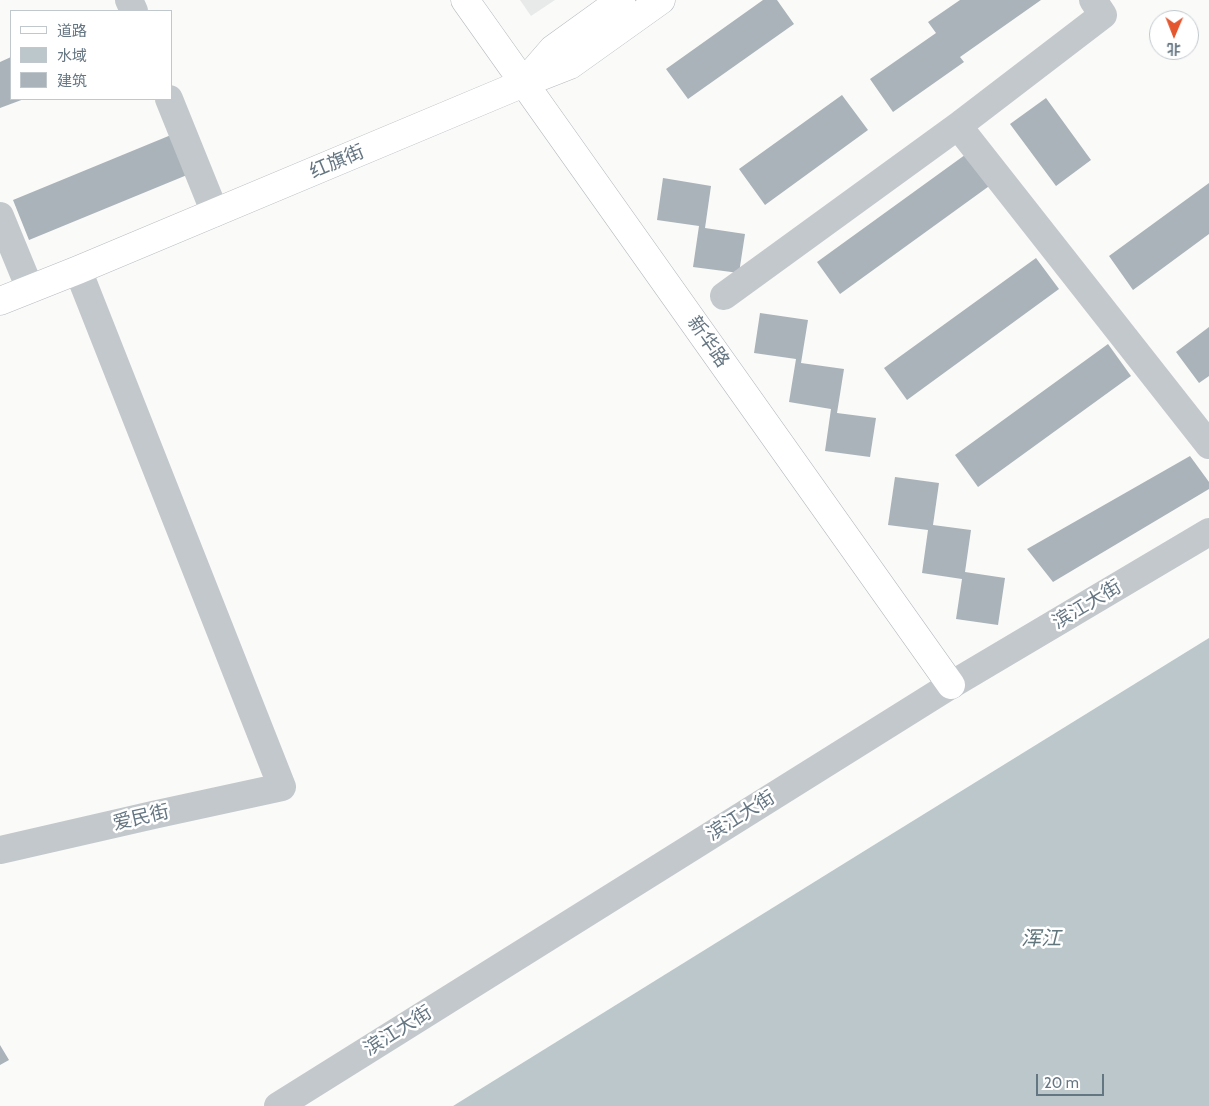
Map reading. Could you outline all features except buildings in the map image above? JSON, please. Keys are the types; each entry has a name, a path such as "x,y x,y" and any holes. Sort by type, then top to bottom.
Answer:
{"main road":[{"name":"新华路","path":"464,0 951,685"},
{"path":"524,83 553,50 621,0"},
{"name":"红旗街","path":"0,301 570,65 661,0"}],"street":[{"path":"724,296 958,126 1103,15 1093,0"},
{"path":"169,100 215,213"},
{"path":"958,126 1209,445"},
{"path":"0,216 30,289"},
{"name":"爱民街","path":"0,850 282,787 78,270"},
{"name":"滨江大街","path":"278,1106 951,685 1209,532"}],"shaded area":[{"path":"520,0 555,0 531,16"}],"water":[{"name":"浑江","path":"1209,638 1209,1106 453,1106 882,840"}]}
